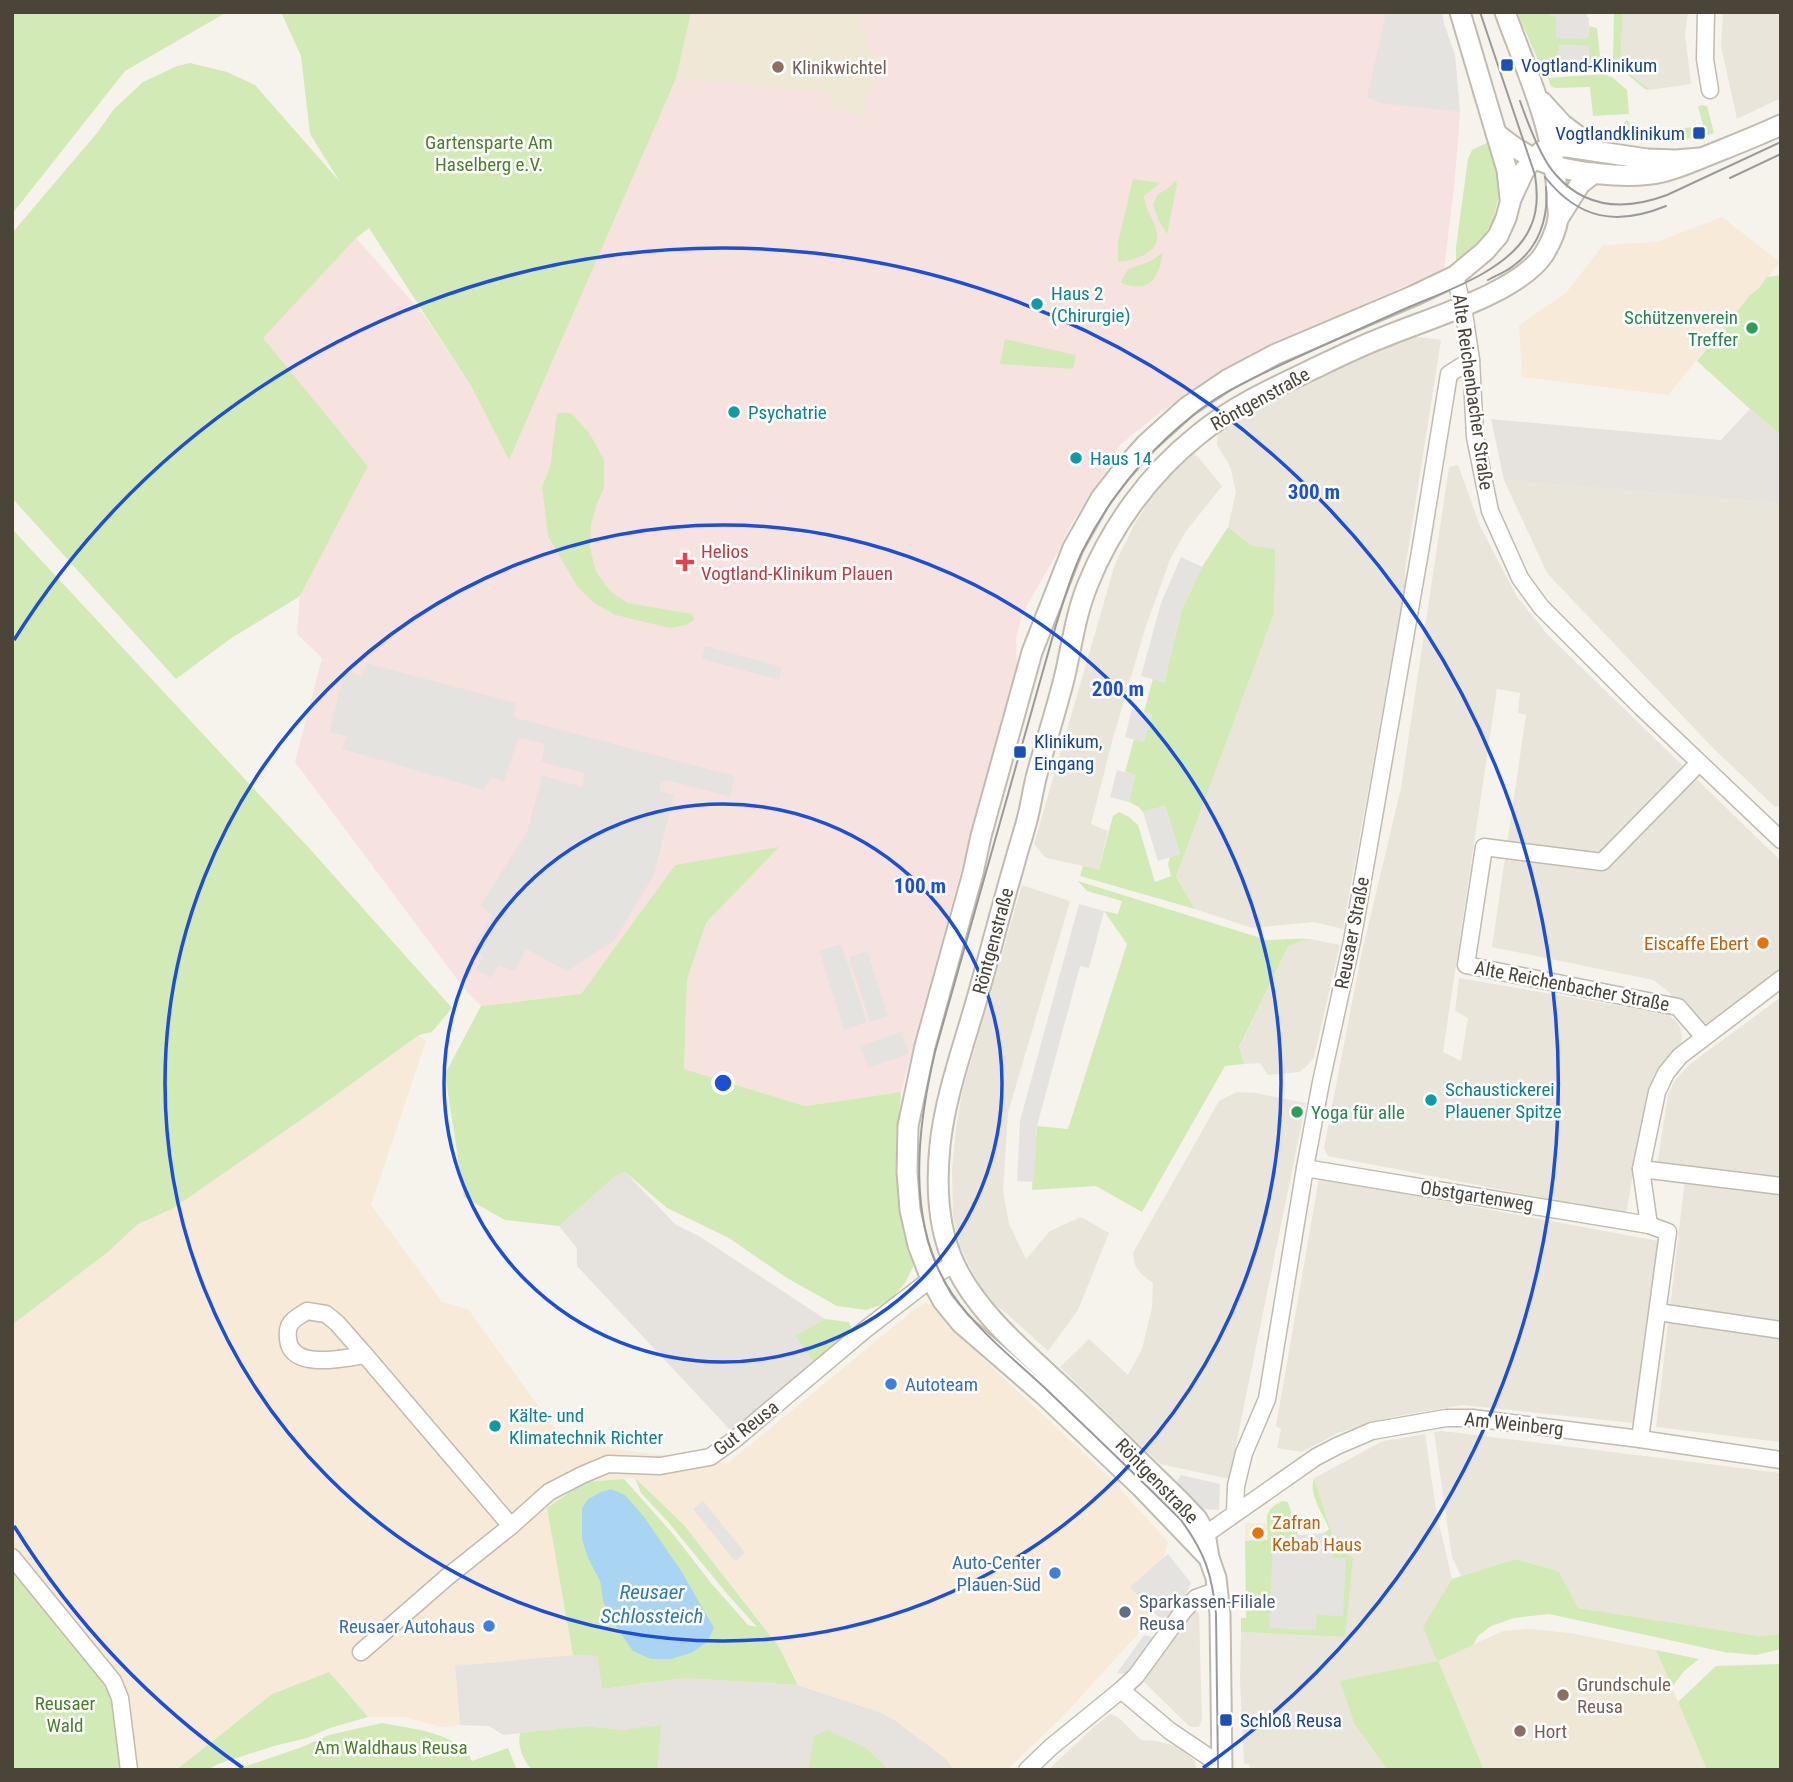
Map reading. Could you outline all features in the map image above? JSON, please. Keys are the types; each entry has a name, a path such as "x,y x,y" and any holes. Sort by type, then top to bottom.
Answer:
{"street":[{"name":"Röntgenstraße","path":"1460,12 1507,170 1511,199"},
{"name":"Röntgenstraße","path":"1218,1590 1213,1567 1199,1538 1197,1519 994,1321 971,1292 954,1264 939,1206 940,1140 1062,690 1080,607 1087,586 1112,535 1142,490 1172,457 1228,413 1265,391 1346,353 1462,307 1506,286 1542,258 1551,241 1558,219 1558,191 1553,156 1536,95 1505,12"},
{"path":"1706,12 1705,60 1710,90"},
{"path":"1536,95 1562,124 1599,152"},
{"path":"1553,156 1594,173 1660,173 1781,125"},
{"path":"1496,133 1533,158 1553,156 1567,147 1647,159 1700,158"},
{"name":"Röntgenstraße","path":"1199,1538 1044,1395 961,1323 943,1301 918,1245 910,1210 907,1172 908,1126 925,1046 1032,652 1073,548 1101,498 1146,444 1187,407 1227,380 1276,354 1455,276 1485,251 1497,236 1511,199 1533,158"},
{"path":"1558,219 1580,184 1594,173"},
{"name":"Alte Reichenbacher Straße","path":"1455,276 1471,360 1475,438 1490,511 1520,578 1541,607 1781,840"},
{"name":"Reusaer Straße","path":"1235,1512 1236,1486 1244,1453 1267,1399 1305,1168 1359,903 1449,374 1471,360"},
{"name":"Alte Reichenbacher Straße","path":"1699,763 1602,862 1484,847 1466,965 1678,1007 1704,1037"},
{"path":"1640,1439 1668,1233 1649,1225 1641,1169 1657,1092 1666,1073 1680,1056 1781,979"},
{"name":"Obstgartenweg","path":"1305,1168 1649,1225"},
{"path":"1641,1169 1781,1186"},
{"name":"Gut Reusa","path":"361,1652 549,1493 608,1464 660,1466 710,1457 866,1329 954,1264"},
{"path":"365,1355 324,1360 301,1357 294,1353 288,1343 287,1331 290,1322 307,1311 326,1314 337,1324 365,1355 511,1526"},
{"path":"1658,1312 1781,1329"},
{"name":"Am Weinberg","path":"1199,1538 1316,1457 1337,1446 1372,1431 1446,1418 1472,1418 1640,1439 1781,1461"},
{"path":"12,1557 113,1681 120,1698 130,1770"},
{"path":"1027,1770 1136,1676 1184,1610 1196,1598 1218,1590 1222,1768"},
{"path":"1121,1690 1170,1731 1222,1768"}],"shaded area":[{"name":"Klinikwichtel","path":"691,12 859,12 872,52 880,55 862,118 831,108 676,79"},
{"name":"Helios Vogtland-Klinikum Plauen","path":"859,12 1442,12 1455,55 1460,115 1444,269 1275,343 1214,375 1120,445 1072,522 1023,612 1016,639 1017,664 901,1092 805,1106 684,1069 687,980 706,923 777,848 675,865 581,994 481,1006 465,990 295,762 322,658 297,634 300,596 368,466 262,338 356,238 424,315 471,386 509,459 676,79 829,93 831,108 862,118 880,55 872,53"},
{"path":"1386,12 1442,12 1455,55 1460,112 1380,103 1367,97"},
{"path":"1551,12 1587,12 1588,39 1556,38 1556,17 1550,16"},
{"path":"1623,12 1688,12 1685,34 1691,84 1650,90 1620,66"},
{"path":"1723,12 1781,12 1781,98 1737,119 1721,46"},
{"path":"1559,45 1589,46 1588,69 1558,68"},
{"path":"1722,217 1780,262 1668,395 1522,377 1519,325 1566,293 1603,245 1657,242"},
{"path":"1404,335 1441,340 1405,570 1406,581 1343,929 1314,922 1252,928 1195,909 1176,877 1274,614 1252,546 1228,527 1236,492 1230,466 1217,445 1218,433 1278,396"},
{"path":"1750,409 1781,435 1781,503 1504,480 1491,419 1721,440"},
{"path":"1193,451 1222,486 1186,531 1171,557 1145,629 1091,824 1108,831 1099,869 1046,858 1034,844 1115,564 1134,525 1156,490"},
{"path":"1458,465 1480,526 1517,597 1548,635 1781,861 1781,970 1708,1023 1701,1025 1690,1019 1669,992 1653,980 1492,947 1526,715 1518,713 1520,693 1497,689 1443,1052 1461,1061 1468,1018 1455,1011 1459,978 1667,1014 1675,1020 1680,1027 1681,1044 1651,1088 1644,1110 1626,1214 1328,1156 1324,1148 1361,956 1401,788 1449,467"},
{"path":"1504,480 1781,503 1781,806 1775,807 1712,747 1547,573"},
{"path":"1181,557 1202,567 1182,609 1164,682 1141,676 1161,603"},
{"path":"705,646 782,667 779,680 702,659"},
{"path":"366,663 516,703 513,717 735,776 730,797 667,780 660,784 660,791 674,795 654,875 615,940 567,971 526,949 515,971 499,966 491,978 476,970 483,956 472,950 492,915 480,906 527,832 542,775 582,787 585,773 541,762 545,744 518,738 504,782 491,777 484,790 342,749 346,736 329,732 345,671 362,676"},
{"path":"1132,709 1152,714 1144,742 1125,737"},
{"path":"1117,770 1135,775 1129,802 1110,797"},
{"path":"1165,806 1180,854 1158,861 1143,812"},
{"path":"1022,885 1070,901 1008,1113 1003,1191 1009,1224 1026,1259 1050,1231 1081,1217 1109,1233 1078,1310 1048,1351 986,1298 960,1247 953,1216 952,1171 963,1089"},
{"path":"1079,904 1104,911 1089,968 1080,966 1037,1126 1034,1182 1017,1181 1020,1121"},
{"path":"1315,940 1340,945 1314,1057 1299,1072 1268,1075 1260,1063 1244,1064 1239,1048 1288,947 1300,941"},
{"path":"841,944 867,1022 844,1030 819,951"},
{"path":"867,951 888,1016 870,1022 849,957"},
{"path":"1781,997 1781,1442 1656,1427 1686,1170 1657,1166 1668,1095 1675,1080 1690,1064"},
{"path":"901,1032 909,1054 868,1068 860,1046"},
{"path":"419,1035 426,1041 371,1205 442,1302 468,1309 565,1443 728,1463 925,1303 934,1306 976,1352 1109,1477 1168,1542 1146,1625 1066,1713 1007,1770 954,1770 946,1759 879,1712 799,1685 779,1647 684,1525 635,1478 584,1482 547,1508 573,1655 455,1666 460,1725 442,1727 404,1717 368,1717 328,1672 272,1694 176,1770 132,1770 12,1553 12,1325 108,1252 138,1224 172,1209"},
{"path":"1237,1092 1306,1103 1229,1479 1160,1464 1060,1367 1089,1339 1128,1375 1142,1349 1152,1308 1153,1283 1141,1274 1135,1265 1133,1253 1219,1101"},
{"path":"625,1172 676,1225 699,1236 825,1319 795,1336 814,1362 733,1433 577,1266 577,1248 559,1226 614,1177"},
{"path":"1319,1178 1658,1241 1633,1423 1463,1405 1391,1417 1338,1433 1302,1452 1277,1448 1281,1429 1276,1426"},
{"path":"1434,1432 1781,1473 1781,1634 1759,1636 1578,1608 1559,1571 1515,1559 1461,1576 1452,1557"},
{"path":"1425,1434 1437,1516 1452,1579 1424,1627 1437,1661 1355,1725 1387,1770 1250,1770 1249,1764 1244,1764 1240,1681 1241,1632 1345,1637 1337,1549 1314,1478 1383,1441"},
{"path":"1181,1475 1220,1484 1219,1510 1203,1509 1192,1500 1175,1484"},
{"path":"703,1501 745,1553 735,1561 693,1509"},
{"path":"1245,1523 1267,1523 1268,1541 1245,1541"},
{"path":"1324,1533 1333,1558 1346,1558 1343,1616 1316,1615 1315,1630 1269,1628 1273,1536 1293,1537"},
{"path":"1168,1554 1191,1583 1182,1604 1167,1621 1157,1616 1130,1587"},
{"path":"1193,1611 1199,1613 1202,1719 1199,1727 1190,1727 1144,1682 1143,1677"},
{"name":"Grundschule Reusa","path":"1528,1629 1570,1633 1656,1650 1707,1770 1484,1770 1437,1661 1503,1631"},
{"path":"1144,1635 1156,1638 1130,1674 1117,1673"},
{"path":"573,1655 597,1656 604,1689 685,1678 798,1685 879,1712 894,1720 946,1759 954,1770 889,1770 866,1748 814,1737 808,1770 657,1770 660,1726 623,1730 586,1726 503,1735 489,1726 460,1725 455,1666"},
{"path":"1110,1714 1118,1717 1141,1740 1179,1747 1195,1761 1196,1770 1048,1770"}],"green space":[{"path":"12,12 227,12 125,71 12,214"},
{"name":"Gartensparte Am Haselberg e.V.","path":"281,12 691,12 676,79 509,460 471,386 369,228 356,238 263,338 368,466 300,596 230,639 176,679 12,498 12,233 97,133 114,109 143,82 190,63 227,72 255,85 340,182 310,134 301,56"},
{"path":"1517,12 1551,12 1551,16 1556,16 1556,37 1588,38 1589,26 1597,28 1601,65 1588,64 1589,46 1559,45 1558,68 1544,69"},
{"path":"1614,12 1623,12 1620,66 1650,90 1645,89 1613,60"},
{"path":"1604,74 1612,77 1627,90 1629,114 1593,116 1590,87 1555,88 1551,86 1548,78"},
{"path":"1707,106 1714,133 1689,138 1654,139 1617,133 1626,120 1635,127 1649,130 1699,127 1703,124 1698,107"},
{"path":"1491,141 1502,182 1493,221 1485,234 1456,263 1468,159 1472,150"},
{"path":"1133,179 1160,183 1144,196 1157,239 1150,251 1135,259 1118,262 1118,242"},
{"path":"1176,181 1167,234 1153,205 1157,195"},
{"path":"1163,252 1159,269 1146,285 1131,286 1121,283 1128,270"},
{"name":"Schützenverein Treffer","path":"1781,275 1781,435 1697,361 1767,277"},
{"path":"1005,339 1076,355 1073,369 1000,364"},
{"path":"557,413 571,413 590,434 604,460 604,488 591,524 590,548 596,572 611,592 628,603 692,614 694,620 686,625 670,628 616,615 594,603 577,586 548,536 542,487 550,467"},
{"path":"1228,527 1252,546 1275,549 1274,614 1176,877 1195,909 1080,876 1083,866 1099,869 1113,816 1119,812 1138,825 1155,882 1171,876 1168,864 1170,857 1180,854 1165,806 1143,812 1129,802 1135,775 1125,772 1134,739 1144,741 1152,715 1144,712 1153,679 1164,682 1182,609 1202,567"},
{"path":"12,529 309,848 452,1008 432,1032 419,1035 172,1209 138,1224 108,1252 12,1325"},
{"path":"779,847 706,923 687,980 684,1069 805,1106 901,1092 898,1182 904,1220 912,1245 913,1267 905,1283 892,1298 866,1310 837,1306 787,1278 729,1238 667,1208 625,1172 614,1177 559,1226 505,1220 464,1197 445,1074 481,1006 581,994 675,865"},
{"path":"1078,881 1267,940 1315,940 1300,941 1288,947 1239,1047 1244,1064 1225,1066 1142,1212 1096,1186 1032,1190 1037,1126 1068,1129 1127,944 1104,911 1118,914 1122,901 1087,891"},
{"path":"825,1319 849,1322 852,1328 814,1362 795,1336"},
{"path":"635,1478 684,1525 779,1647 798,1685 685,1678 603,1689 597,1656 573,1655 547,1508 584,1482 624,1479 748,1625 757,1627 641,1493","holes":["599,1493 625,1495 680,1569 603,1601 582,1508 588,1499"]},
{"path":"1314,1478 1337,1549 1353,1558 1345,1637 1241,1632 1241,1618 1246,1618 1245,1541 1268,1540 1268,1512 1282,1501 1288,1502 1298,1535 1273,1537 1315,1630 1316,1615 1345,1558 1333,1558 1324,1533 1329,1529 1313,1491"},
{"path":"1515,1559 1559,1571 1578,1608 1759,1636 1781,1634 1781,1649 1756,1655 1724,1652 1549,1614 1514,1618 1491,1626 1478,1636 1473,1645 1438,1661 1484,1770 1387,1770 1355,1725 1340,1681 1437,1661 1423,1627 1452,1579"},
{"name":"Reusaer Wald","path":"12,1567 111,1683 128,1770 12,1770"},
{"path":"1656,1650 1699,1659 1684,1671 1672,1687"},
{"path":"1781,1664 1781,1770 1707,1770 1678,1702 1716,1666"},
{"path":"329,1672 368,1717 218,1764 207,1770 176,1770 272,1694"},
{"name":"Am Waldhaus Reusa","path":"382,1723 446,1738 457,1744 472,1761 508,1748 517,1770 235,1770 329,1735"},
{"path":"661,1725 657,1770 532,1770 523,1757 519,1743 520,1733 586,1726 623,1730"},
{"path":"827,1730 866,1748 889,1770 808,1770 814,1736"}],"water":[{"name":"Reusaer Schlossteich","path":"611,1489 625,1495 644,1517 680,1569 714,1628 707,1642 693,1652 671,1659 651,1659 633,1651 612,1620 603,1601 600,1581 582,1539 582,1508 588,1499"}],"tram line":[{"path":"1218,1770 1216,1614 1212,1587 1202,1554 1181,1520 985,1333 953,1295 938,1268 927,1239 921,1208 919,1176 923,1112 935,1052 1056,625 1079,559 1105,512 1130,477 1159,445 1211,402 1274,368 1475,278 1506,258 1528,232 1536,204 1535,175 1480,12"},
{"path":"1520,101 1540,150 1556,175 1581,195 1608,204 1637,203 1667,195 1781,142"},
{"path":"1730,178 1781,154"},
{"path":"1545,177 1571,202 1600,215 1631,216 1666,206"},
{"path":"1488,280 1522,259 1536,241 1544,220 1546,187"}],"place":[{"name":"Vogtland-Klinikum","path":"1507,65"},
{"name":"Klinikwichtel","path":"778,67"},
{"name":"Vogtlandklinikum","path":"1699,133"},
{"name":"Haus 2 (Chirurgie)","path":"1037,304"},
{"name":"Schützenverein Treffer","path":"1752,328"},
{"name":"Psychatrie","path":"734,412"},
{"name":"Haus 14","path":"1076,458"},
{"name":"Helios Vogtland-Klinikum Plauen","path":"685,562"},
{"name":"Klinikum, Eingang","path":"1020,752"},
{"name":"Eiscaffe Ebert","path":"1763,943"},
{"name":"Schaustickerei Plauener Spitze","path":"1431,1100"},
{"name":"Yoga für alle","path":"1297,1112"},
{"name":"Autoteam","path":"891,1384"},
{"name":"Kälte- und Klimatechnik Richter","path":"495,1426"},
{"name":"Zafran Kebab Haus","path":"1258,1533"},
{"name":"Auto-Center Plauen-Süd","path":"1055,1573"},
{"name":"Sparkassen-Filiale Reusa","path":"1125,1612"},
{"name":"Reusaer Autohaus","path":"489,1626"},
{"name":"Grundschule Reusa","path":"1563,1695"},
{"name":"Schloß Reusa","path":"1226,1720"},
{"name":"Hort","path":"1520,1731"}]}
